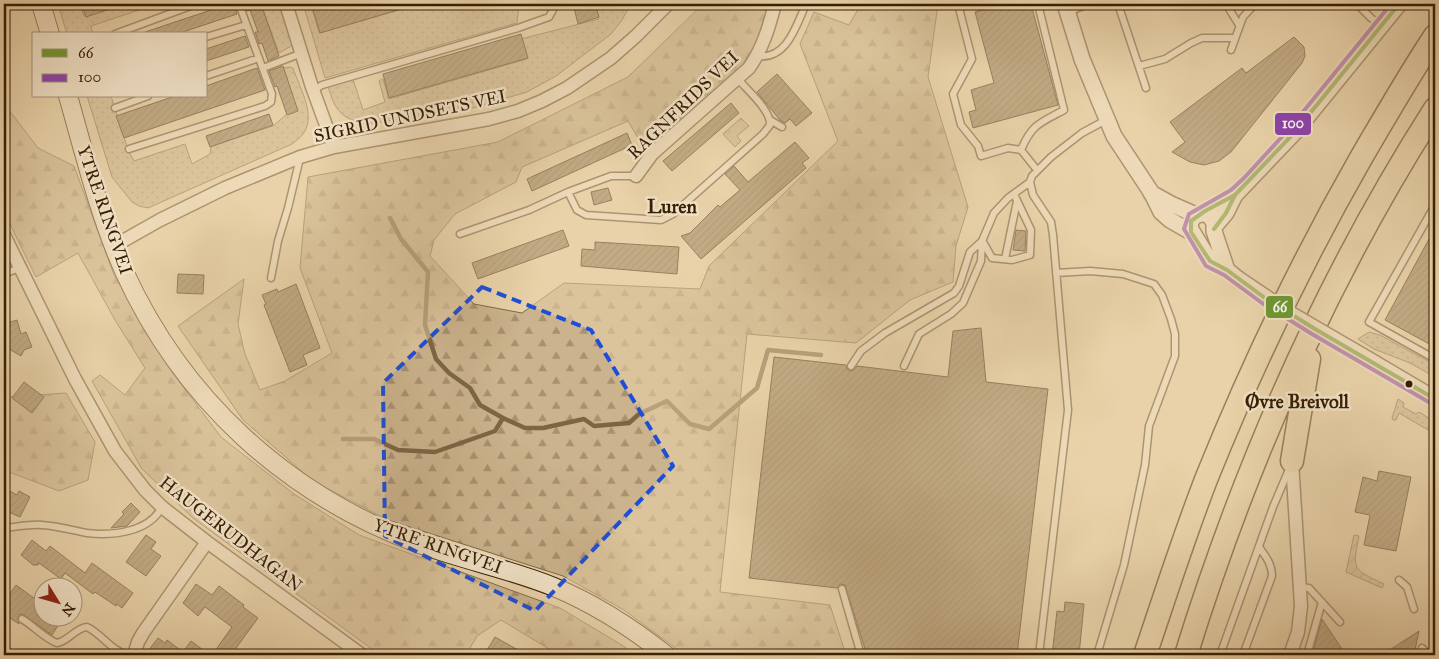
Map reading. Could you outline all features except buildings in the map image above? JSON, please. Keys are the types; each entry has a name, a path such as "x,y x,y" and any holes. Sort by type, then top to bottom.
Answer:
{"highway":[{"path":"1145,655 1173,570 1206,480 1273,327 1314,244 1356,167 1435,36"},
{"path":"1186,655 1209,583 1252,468 1276,412 1314,330 1367,226 1435,109"},
{"path":"1292,461 1314,330"}],"main road":[{"path":"41,4 49,32"},
{"name":"YTRE RINGVEI","path":"69,98 93,184 114,246 131,286 148,318 184,372 224,418 255,447 289,475 323,498 378,527 434,548 556,588 612,617 666,655"}],"street":[{"name":"SIGRID UNDSETS VEI","path":"114,246 160,220 226,188 300,157 334,146 489,119 518,111 542,101 567,88 611,58 668,4"},
{"name":"RAGNFRIDS VEI","path":"636,176 652,154 749,68 765,40 775,4"},
{"path":"1399,4 1294,134 1235,195 1199,215 1190,224 1193,235 1210,261 1290,314 1435,399"},
{"path":"287,6 334,146"},
{"path":"1067,8 1082,59 1106,120 1151,192 1161,212 1193,235 1204,239 1212,234 1235,195"},
{"path":"1151,192 1170,204 1211,218 1233,275"},
{"name":"HAUGERUDHAGAN","path":"4,235 18,268 75,379 115,451 145,490 162,507 207,542 362,655"},
{"path":"1290,655 1298,632 1301,606 1292,461"},
{"path":"134,655 143,633 207,542"}],"lane":[{"path":"120,32 196,4"},
{"path":"129,149 269,104 272,99 263,68 239,4"},
{"path":"287,6 301,4"},
{"path":"314,90 322,85 518,28 549,17 556,4"},
{"path":"757,56 773,55 787,44 806,4"},
{"path":"958,4 972,59 953,94 961,125 978,146 981,156 1008,148 1020,150 1037,170"},
{"path":"1020,150 1033,127 1064,110 1038,4"},
{"path":"1067,8 1088,4"},
{"path":"1116,4 1119,7 1146,88"},
{"path":"1226,4 1240,24"},
{"path":"1231,50 1244,16 1255,4"},
{"path":"1357,4 1381,26"},
{"path":"208,36 246,25"},
{"path":"1139,66 1165,59 1202,38 1235,38"},
{"path":"263,68 302,53"},
{"path":"208,75 259,58"},
{"path":"738,79 757,100 770,120 782,127"},
{"path":"115,108 142,98"},
{"path":"568,192 577,210 586,215 633,219 665,219 685,205 763,134 770,125 770,120"},
{"path":"904,366 919,334 964,304 981,261 982,241 994,214 1008,198 1030,182 1037,170 1082,133 1106,120"},
{"path":"271,278 278,241 291,199 300,157"},
{"path":"460,234 529,210 568,192 611,176 636,176"},
{"path":"1030,182 1036,200 1051,222 1068,410 1039,655"},
{"path":"982,241 992,258 1012,260 1030,255 1031,230 1014,194"},
{"path":"1005,259 1017,201"},
{"path":"1435,206 1369,322 1435,359"},
{"path":"851,366 861,351 885,333 954,293 959,286 970,252 982,241"},
{"path":"4,274 18,268"},
{"path":"1056,275 1090,271 1123,274 1154,284 1162,295 1172,318 1175,334 1175,356 1149,426 1145,465 1124,565 1097,655"},
{"path":"1220,655 1272,507 1292,461"},
{"path":"4,528 40,525 89,533 120,532 135,529 150,522 157,516 162,507"},
{"path":"1243,655 1272,576 1272,568 1259,547"},
{"path":"1399,580 1407,587 1414,609"},
{"path":"1299,587 1309,588 1340,622"},
{"path":"842,588 861,655"},
{"path":"1307,655 1322,602"},
{"path":"22,619 57,643 62,642 80,629 87,627 99,634 119,652 129,655"},
{"path":"1422,648 1429,655"}],"highlighted area":[{"path":"482,287 591,330 673,466 535,611 385,536 383,383"}],"green space":[{"path":"58,4 80,4 84,16 121,4 157,4 91,26 92,32 66,32"},
{"path":"261,4 279,4 293,45 279,53"},
{"path":"311,4 319,33 420,4 519,4 517,23 325,78 304,7"},
{"path":"595,4 631,4 611,34 556,76 527,92 473,108 367,124 345,116 333,102 328,86 353,79 363,110 385,102 379,81 383,79 389,99 527,59 521,39 599,19"},
{"path":"703,4 768,4 757,42 741,67 682,121 642,145 628,121 522,167 516,182 455,214 434,240 430,256 474,304 522,313 564,283 700,289 709,266 838,141 800,44 814,12 849,25 861,4 938,4 928,77 968,207 956,246 953,282 910,300 856,343 747,334 720,592 830,605 846,655 685,655 624,610 563,576 388,520 313,481 243,420 178,326 244,279 238,324 245,354 260,390 285,381 332,353 300,268 308,177 498,142 628,77"},
{"path":"283,68 293,68 302,90 308,114 305,131 292,144 148,208 132,202 112,177 88,98 112,98 128,150 134,161 185,144 192,164 210,154 211,146 273,126 287,114"},
{"path":"4,110 9,110 38,148 74,166 114,275 172,372 221,437 294,494 359,535 560,608 625,647 634,655 559,655 501,620 477,636 466,655 380,655 193,518 142,469 92,381 100,375 125,395 145,368 115,320 78,253 36,277 4,212"},
{"path":"741,118 749,126 737,136 741,141 735,147 723,134"},
{"path":"1369,332 1380,335 1435,365 1435,377 1410,363 1374,349 1358,339"},
{"path":"66,393 95,442 88,480 59,491 4,470 4,397"},
{"path":"1398,399 1404,403 1403,407 1416,414 1419,412 1435,422 1435,434 1399,413 1396,420 1393,420"},
{"path":"1354,535 1359,536 1356,556 1357,568 1384,584 1382,588 1346,572"}],"waterway":[{"path":"390,218 401,239 428,272 425,325 436,359 449,373 470,388 480,405 503,418"},
{"path":"343,439 374,439 398,450 435,452 495,431 503,418 525,428 543,428 584,419 594,426 629,423 639,414 667,401 690,424 709,429 757,388 768,350 821,355"}],"transit line":[{"name":"100","path":"1391,4 1289,129 1244,178 1231,190 1189,214 1184,229 1206,266 1224,275 1262,303 1312,334 1432,404"},
{"name":"66","path":"1214,229 1226,213 1235,195 1294,133 1399,4"},
{"name":"66","path":"1235,195 1191,221 1191,232 1210,261 1227,270 1265,298 1315,329 1435,399"}],"district":[{"name":"Luren","path":"672,206"},
{"name":"Øvre Breivoll","path":"1297,401"}]}
